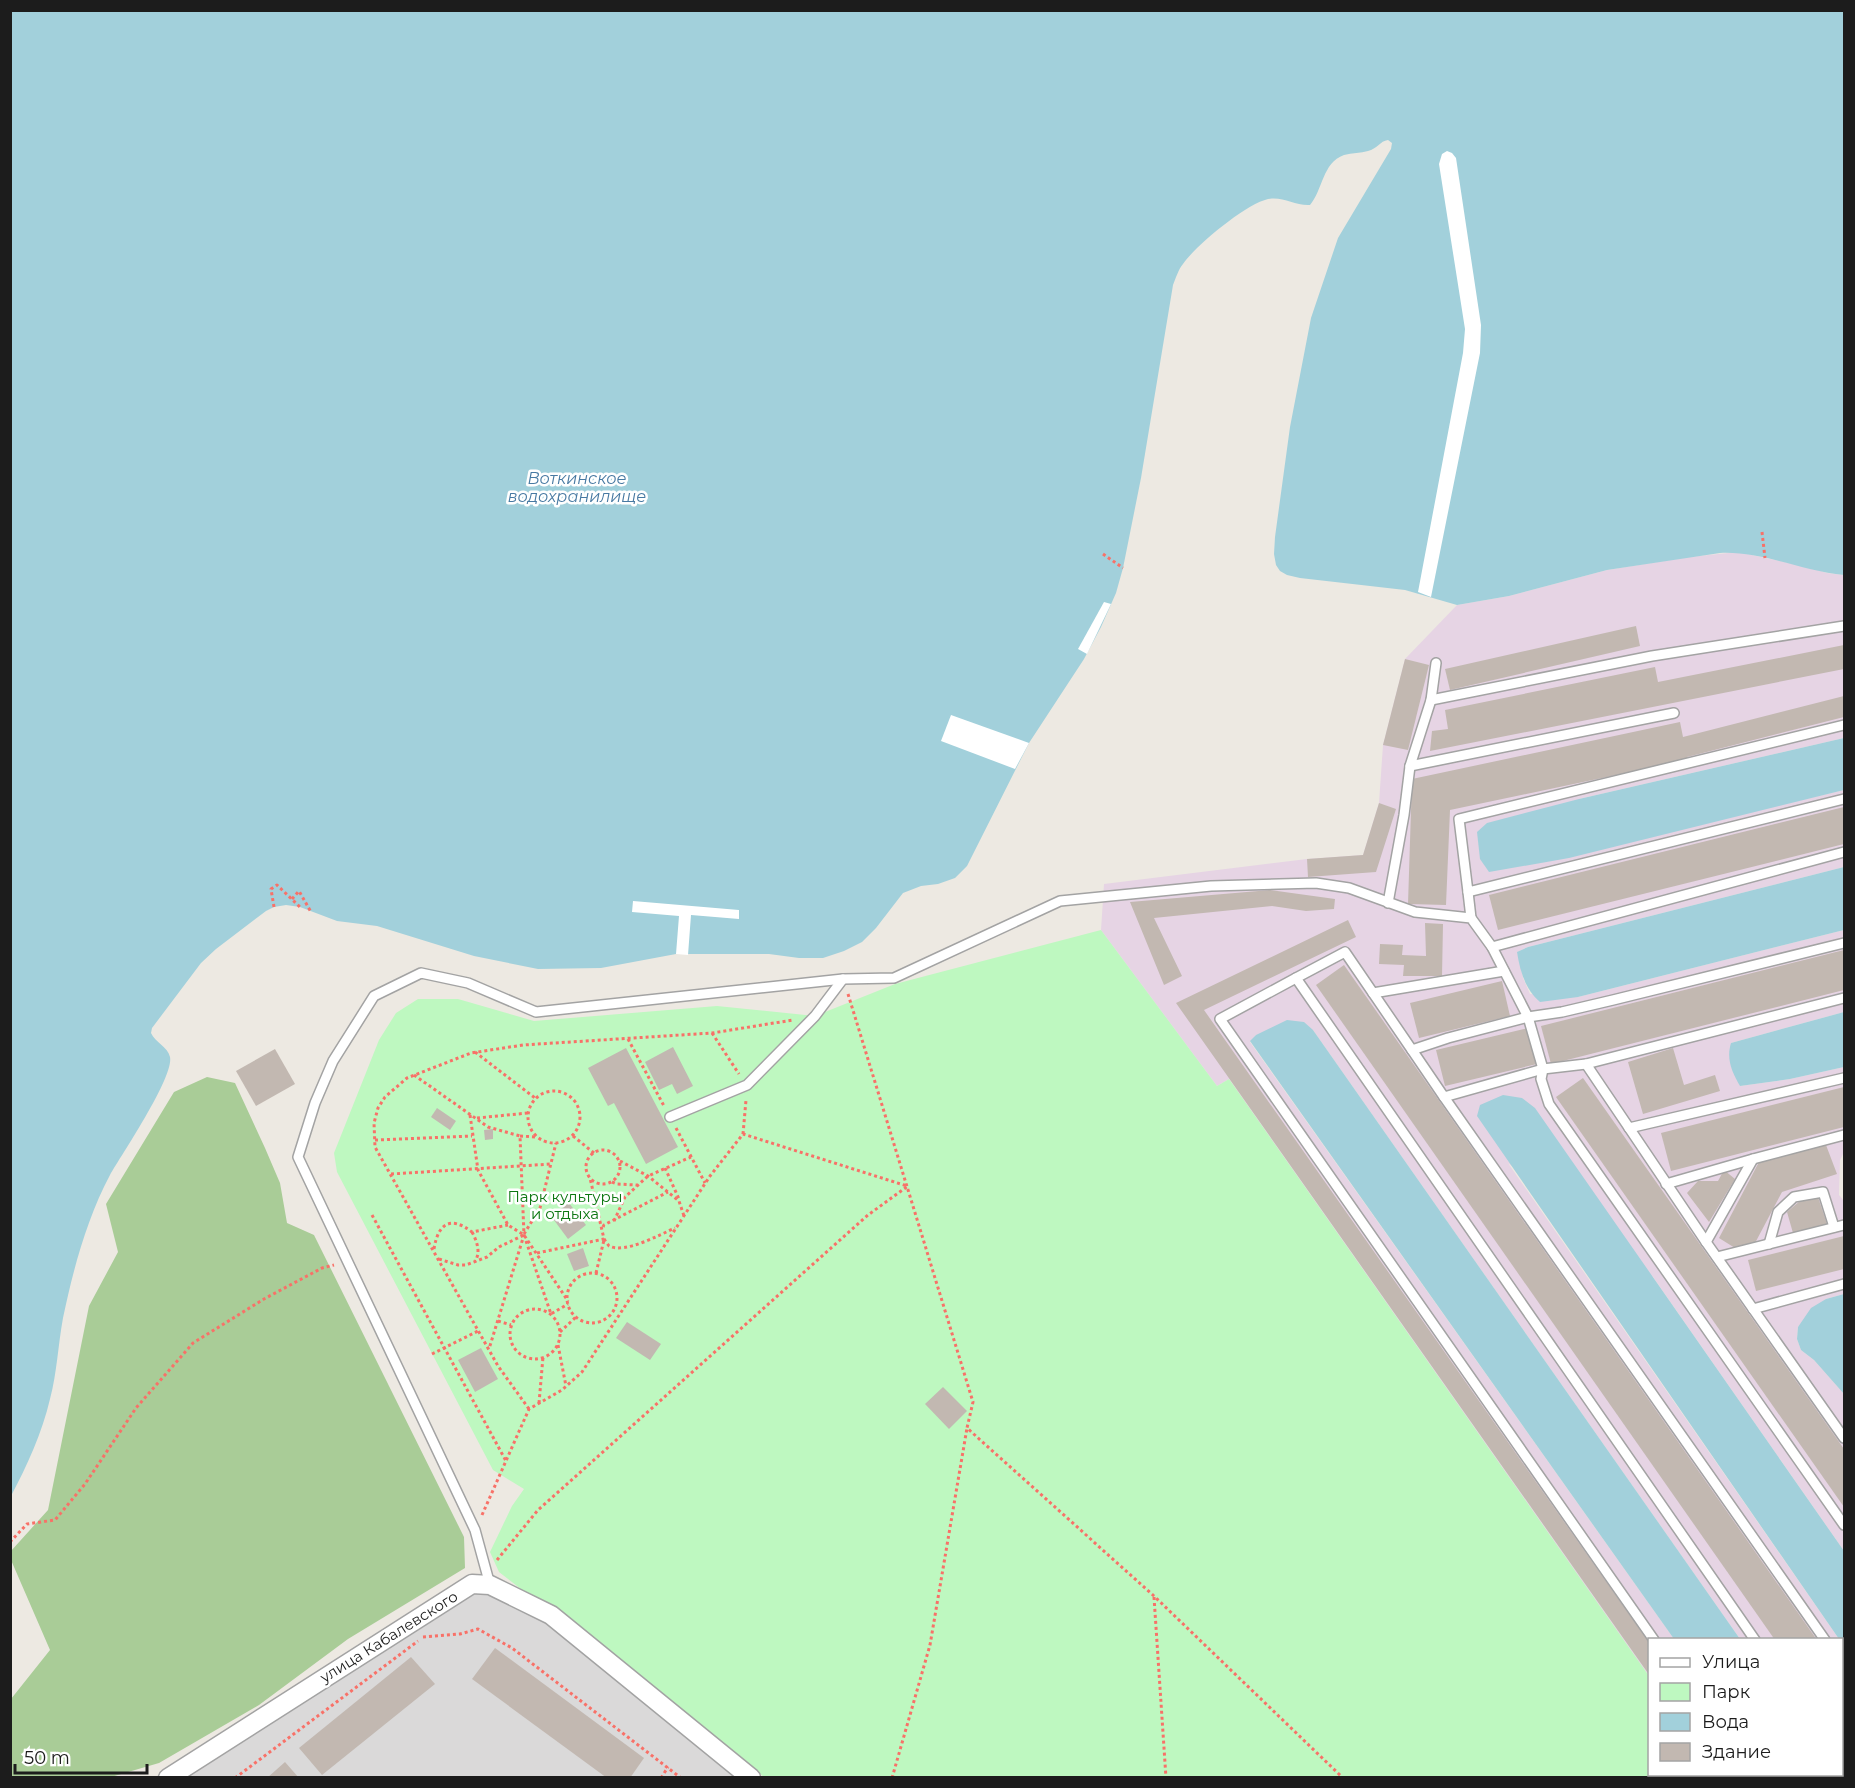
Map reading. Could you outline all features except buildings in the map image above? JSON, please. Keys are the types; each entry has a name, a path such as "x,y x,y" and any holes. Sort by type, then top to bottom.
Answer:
{"street":[{"name":"улица Кабалевского","path":"168,1778 472,1584 488,1579"},
{"path":"488,1579 551,1615 751,1778"}],"lane":[{"path":"1431,700 1652,656 1845,626"},
{"path":"1388,903 1410,766 1431,700 1436,663"},
{"path":"1410,766 1674,713"},
{"path":"1845,725 1458,819 1471,918 1492,947 1528,1017 1544,1069 1541,1079 1549,1104 1845,1525"},
{"path":"1468,892 1845,799"},
{"path":"1492,947 1845,852"},
{"path":"488,1579 475,1530 298,1158 315,1103 333,1060 374,996 421,973 468,983 536,1012 843,979 894,978 1060,901 1210,886 1316,883 1349,888 1415,912 1471,918"},
{"path":"1412,1050 1528,1017 1613,1000 1845,943"},
{"path":"1653,1638 1220,1019 1345,952 1824,1638"},
{"path":"1373,993 1504,971"},
{"path":"1296,978 1754,1638"},
{"path":"670,1118 747,1085 815,1016 843,979"},
{"path":"1444,1096 1544,1069 1586,1064 1845,998"},
{"path":"1586,1064 1716,1257 1845,1438"},
{"path":"1629,1128 1845,1077"},
{"path":"1666,1184 1845,1135"},
{"path":"1706,1242 1753,1159"},
{"path":"1769,1244 1779,1212 1794,1197 1823,1192 1834,1227"},
{"path":"1716,1257 1845,1225"},
{"path":"1753,1309 1845,1284"}],"path":[{"path":"1762,532 1765,558"},
{"path":"1103,554 1123,568"},
{"path":"274,907 270,889 277,885 300,907"},
{"path":"292,899 299,891 312,912"},
{"path":"843,979 973,1401 930,1646 892,1778"},
{"path":"530,1408 498,1366 375,1147 374,1123 378,1108 385,1096 407,1078 476,1052 523,1045 712,1033 815,1016"},
{"path":"476,1052 535,1098"},
{"path":"414,1075 488,1127 520,1136 537,1137"},
{"path":"555,1090 575,1101 580,1110 580,1122 573,1136 556,1143 547,1143 537,1137 528,1124 528,1113 535,1098 544,1092 555,1090"},
{"path":"475,1118 528,1113"},
{"path":"470,1115 478,1170 508,1225 524,1234 576,1317 585,1321 601,1321 615,1307 617,1297 608,1279 596,1274 584,1274 569,1288 568,1302"},
{"path":"475,1530 530,1408 566,1386 582,1372 711,1176 743,1134 908,1186"},
{"path":"375,1140 473,1136"},
{"path":"520,1136 524,1234 550,1314 557,1323 560,1333 558,1343 566,1386"},
{"path":"573,1136 594,1153 608,1151 618,1160 648,1176 679,1201"},
{"path":"489,1349 524,1234 540,1208 556,1143"},
{"path":"594,1153 587,1165 604,1239 596,1274"},
{"path":"614,1221 625,1197 648,1176 691,1157"},
{"path":"612,1182 619,1173 618,1160"},
{"path":"390,1174 551,1164"},
{"path":"664,1168 684,1216"},
{"path":"590,1178 599,1184 612,1182 638,1186"},
{"path":"488,1579 538,1510 868,1215 908,1186"},
{"path":"602,1229 604,1225 668,1192"},
{"path":"372,1215 506,1461"},
{"path":"434,1251 438,1233 444,1226 454,1223 463,1225 472,1232 478,1248 477,1257 473,1262"},
{"path":"472,1232 508,1225"},
{"path":"604,1239 609,1246 620,1248 677,1227"},
{"path":"438,1259 458,1265 473,1262 487,1257 499,1247 524,1234"},
{"path":"537,1253 604,1239"},
{"path":"10,1542 27,1524 55,1520 85,1484 136,1408 193,1343 264,1299 322,1268 347,1260"},
{"path":"550,1314 568,1302"},
{"path":"550,1314 536,1309 526,1310 517,1316 511,1325 510,1340 519,1353 533,1359 543,1358 552,1352 558,1343"},
{"path":"560,1333 576,1317"},
{"path":"497,1321 511,1325"},
{"path":"432,1354 478,1331"},
{"path":"539,1403 543,1358"},
{"path":"967,1428 1154,1596 1343,1778"},
{"path":"1154,1596 1166,1778"},
{"path":"235,1778 423,1637 460,1634 478,1629 512,1648 681,1778"},
{"path":"661,1778 668,1767"}],"shaded area":[{"path":"1738,552 1844,575 1844,738 1579,799 1814,797 1844,790 1844,867 1528,947 1518,952 1523,978 1530,994 1578,997 1844,930 1844,1012 1731,1043 1740,1086 1790,1079 1844,1067 1844,1152 1840,1160 1839,1195 1844,1201 1844,1294 1826,1299 1798,1327 1797,1339 1801,1350 1814,1360 1844,1394 1844,1551 1653,1277 1508,1163 1838,1638 1739,1638 1313,1030 1256,1035 1250,1042 1673,1638 1648,1638 1648,1675 1229,1079 1217,1086 1101,930 1104,884 1307,859 1363,855 1379,803 1383,745 1405,659 1457,605 1509,596 1607,570"},
{"path":"472,1584 551,1615 751,1778 168,1778"}],"green space":[{"name":"Парк культуры и отдыха","path":"1101,930 1217,1086 1229,1079 1648,1675 1648,1776 1721,1777 764,1777 499,1572 490,1552 512,1506 524,1489 493,1470 337,1172 334,1153 379,1040 396,1013 418,999 458,999 534,1021 717,1006 815,1016 895,984"},
{"path":"207,1077 235,1083 280,1183 287,1223 314,1235 464,1537 465,1568 348,1639 259,1705 159,1763 111,1777 11,1777 11,1699 50,1650 11,1560 11,1551 48,1510 89,1306 118,1252 106,1204 174,1092"}],"water":[{"name":"Воткинское водохранилище","path":"11,11 1844,11 1844,575 1751,555 1720,553 1607,570 1509,596 1457,605 1405,590 1300,578 1280,571 1274,554 1275,537 1290,427 1311,318 1338,238 1391,149 1392,143 1388,140 1371,150 1344,155 1331,164 1310,205 1273,198 1259,202 1210,236 1189,256 1180,269 1173,285 1141,478 1116,593 1084,659 1029,743 967,866 955,878 903,893 862,942 823,958 769,954 676,954 601,968 538,969 474,956 377,926 337,921 300,907 286,905 266,911 201,963 152,1028 153,1036 169,1053 169,1067 156,1098 110,1175 88,1226 67,1300 47,1412 34,1449 11,1496"},
{"path":"1844,738 1844,790 1569,858 1489,872 1480,859 1477,832 1487,823 1579,799"},
{"path":"1844,867 1844,930 1578,997 1540,1002 1530,991 1522,973 1517,952 1528,947"},
{"path":"1844,1012 1844,1067 1790,1079 1740,1086 1731,1065 1729,1054 1731,1043"},
{"path":"1287,1020 1304,1022 1313,1030 1739,1638 1673,1638 1250,1041 1256,1035"},
{"path":"1503,1095 1522,1098 1535,1108 1844,1551 1844,1647 1843,1638 1838,1638 1477,1116 1480,1105"},
{"path":"1844,1294 1844,1394 1814,1360 1801,1350 1797,1339 1798,1327 1811,1308 1826,1299"},
{"path":"1844,1764 1844,1777 1778,1778 1777,1776 1843,1776"}],"pier":[{"path":"1447,151 1456,158 1481,325 1480,353 1431,597 1418,592 1463,353 1465,329 1439,164 1442,154"},
{"path":"1104,602 1111,604 1087,654 1078,649"},
{"path":"951,715 1029,743 1015,769 941,741"},
{"path":"633,901 739,910 739,919 691,915 688,955 676,954 679,916 632,912"}]}
